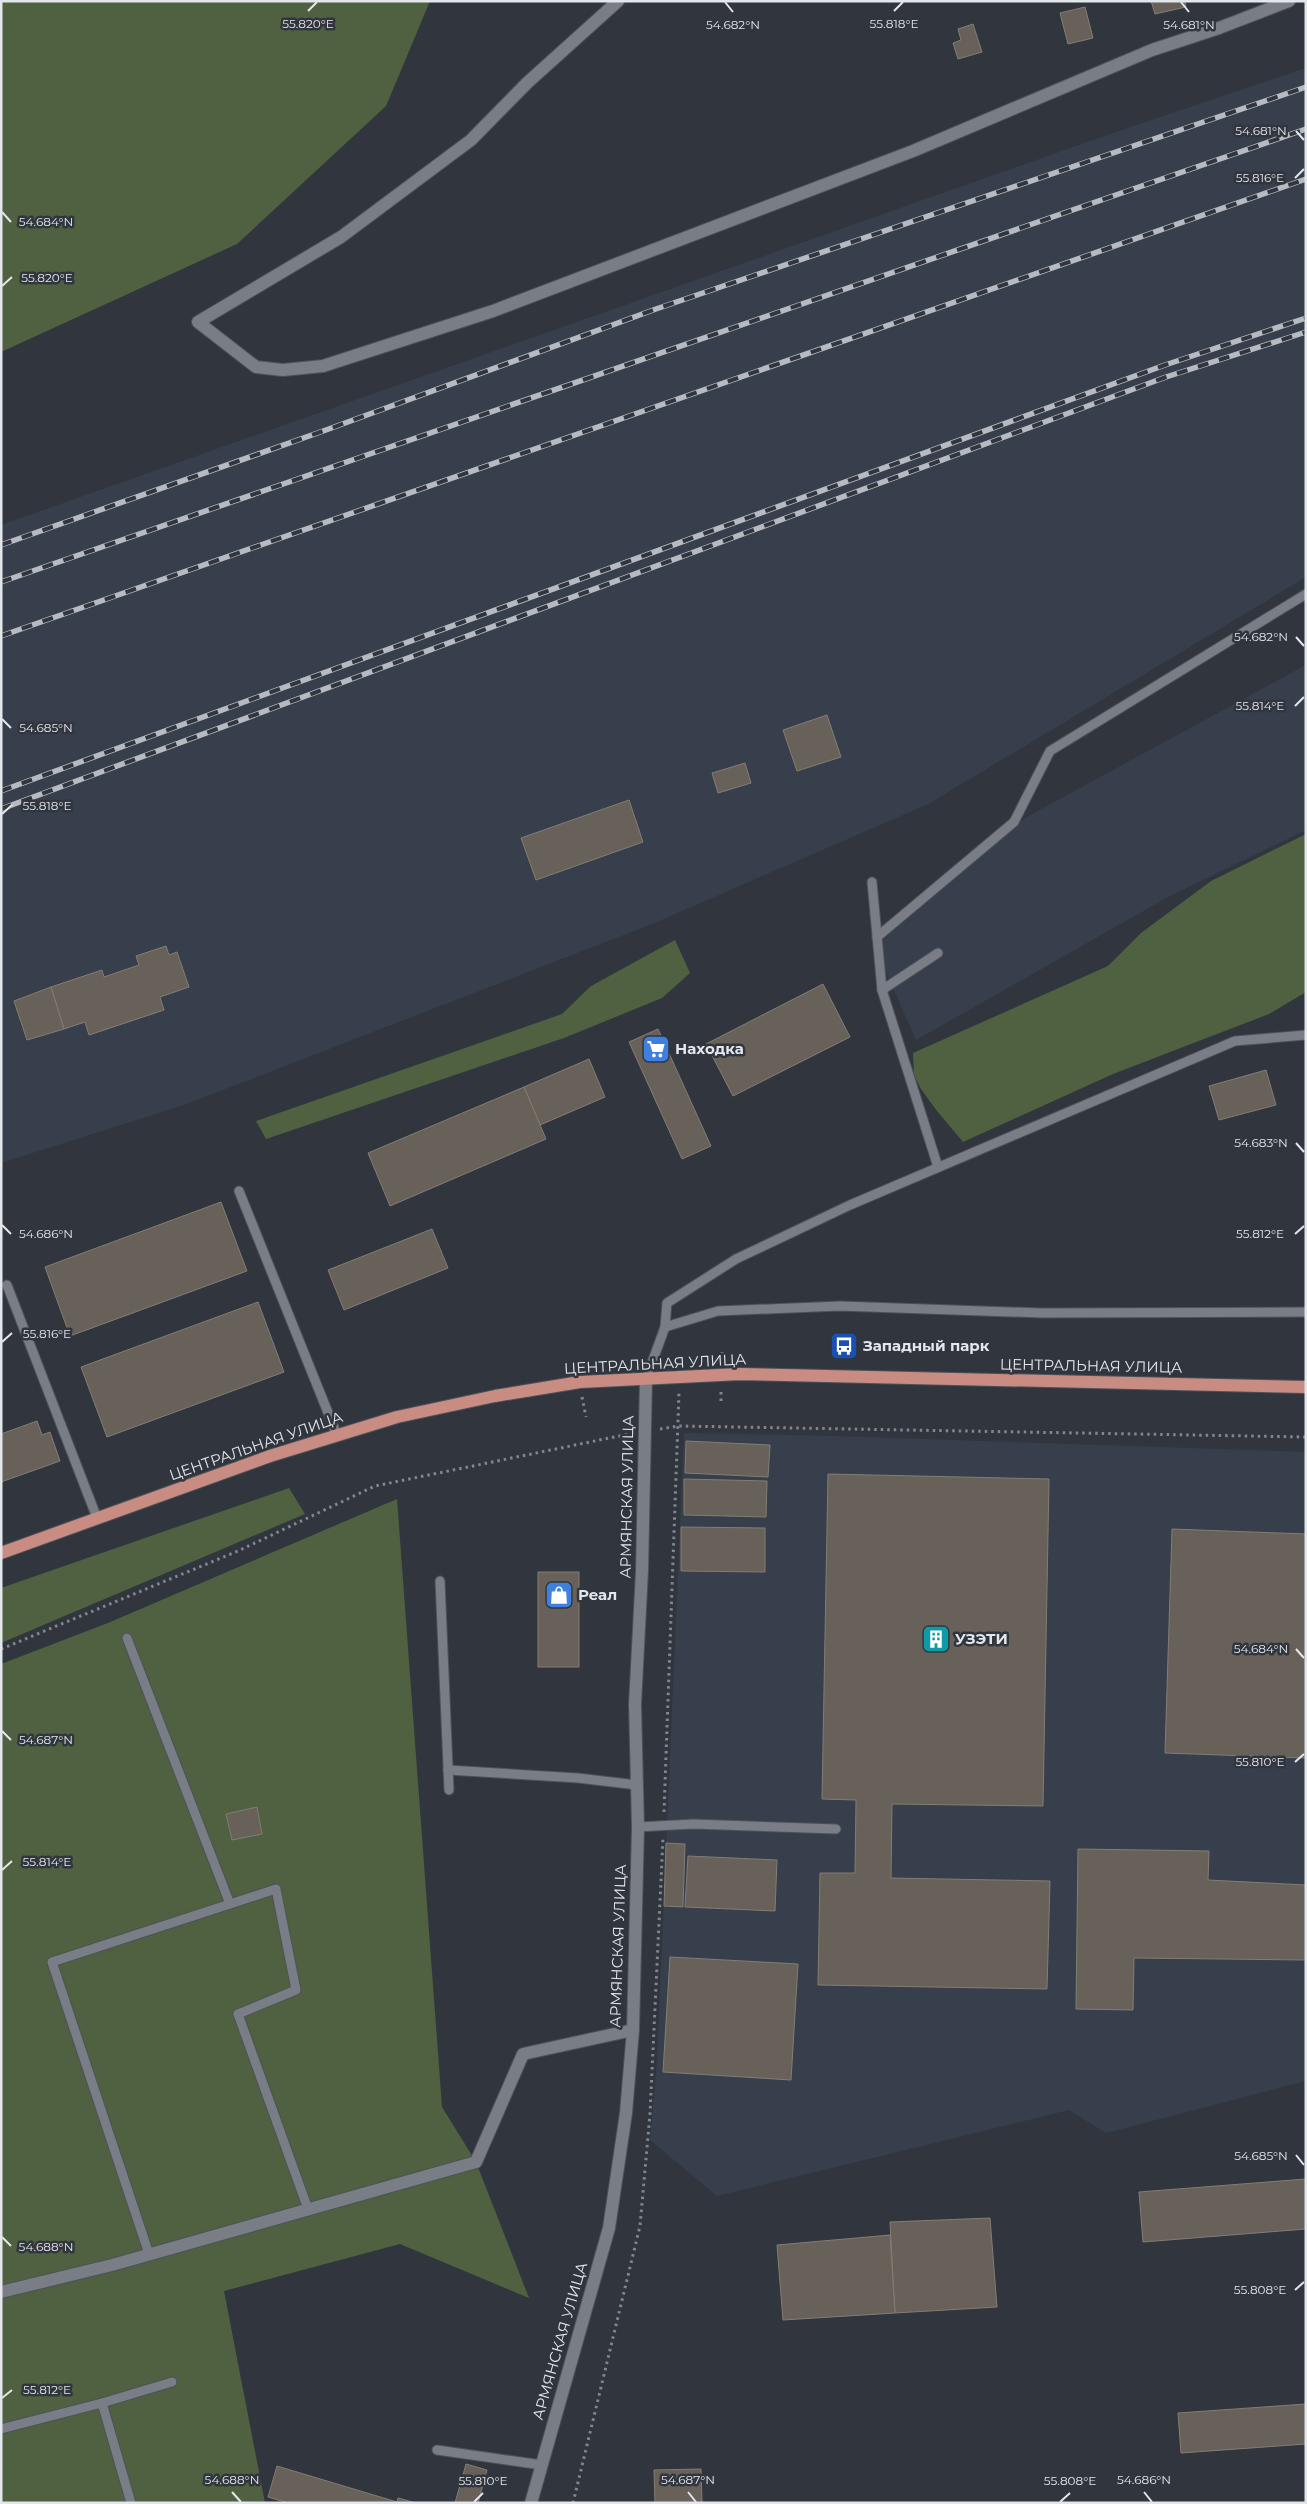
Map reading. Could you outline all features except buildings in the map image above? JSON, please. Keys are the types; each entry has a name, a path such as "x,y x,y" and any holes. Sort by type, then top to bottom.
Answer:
{"main road":[{"name":"ЦЕНТРАЛЬНАЯ УЛИЦА","path":"1,1553 270,1456 396,1417 495,1396 580,1382 740,1374 1306,1387"}],"street":[{"path":"618,1 527,83 471,140 341,237 198,322 216,334 234,352 256,367 283,370 323,366 373,352 493,311 771,206 930,144 1152,50 1219,28 1289,1"},
{"name":"АРМЯНСКАЯ УЛИЦА","path":"531,2503 609,2228 626,2113 633,2030 638,1827 636,1704 642,1571 646,1379"},
{"path":"1,2292 149,2254 476,2162 522,2054 633,2030"}],"lane":[{"path":"877,937 1014,822 1050,751 1306,594"},
{"path":"872,882 882,990 938,1167"},
{"path":"882,990 938,953"},
{"path":"646,1379 665,1327 667,1303 736,1259 850,1205 1236,1041 1306,1035"},
{"path":"239,1191 337,1435"},
{"path":"6,1285 98,1518"},
{"path":"665,1327 718,1312 840,1306 1042,1313 1306,1312"},
{"path":"440,1580 449,1790"},
{"path":"127,1638 230,1904"},
{"path":"448,1770 578,1778 637,1785"},
{"path":"638,1827 693,1824 836,1829"},
{"path":"149,2254 52,1962 276,1889 296,1990 238,2014 308,2209"},
{"path":"1,2429 102,2403 172,2382"},
{"path":"102,2403 131,2503"},
{"path":"437,2450 542,2465"}],"path":[{"path":"1,1649 238,1551 375,1486 610,1436 679,1426 1306,1437"}],"shaded area":[{"path":"1306,68 1306,577 928,804 652,924 184,1105 1,1163 1,525 1116,132"},
{"path":"1306,665 1306,830 1168,897 916,1040 875,947 1025,818"},
{"path":"684,1433 836,1436 1306,1452 1306,2081 1106,2133 1069,2110 717,2196 650,2140 657,2062"}],"green space":[{"path":"1,1 430,1 386,106 237,244 1,352"},
{"path":"1306,834 1306,992 1269,1014 1113,1074 963,1142 921,1089 914,1075 913,1053 1108,966 1141,933 1211,881"},
{"path":"675,940 690,973 662,998 564,1038 266,1139 256,1121 562,1014 591,986"},
{"path":"289,1488 305,1514 1,1643 1,1588"},
{"path":"397,1499 442,2107 476,2162 529,2298 400,2244 224,2291 265,2503 1,2503 1,1664 108,1623"}],"railway":[{"path":"1,545 326,430 656,309 1306,87"},
{"path":"1,582 1306,129"},
{"path":"1,636 1306,179"},
{"path":"1,791 1165,365 1306,318"},
{"path":"1,809 1166,377 1306,332"}],"place":[{"name":"Находка","path":"656,1049"},
{"name":"Западный парк","path":"844,1346"},
{"name":"Реал","path":"559,1595"},
{"name":"УЗЭТИ","path":"936,1639"}]}
